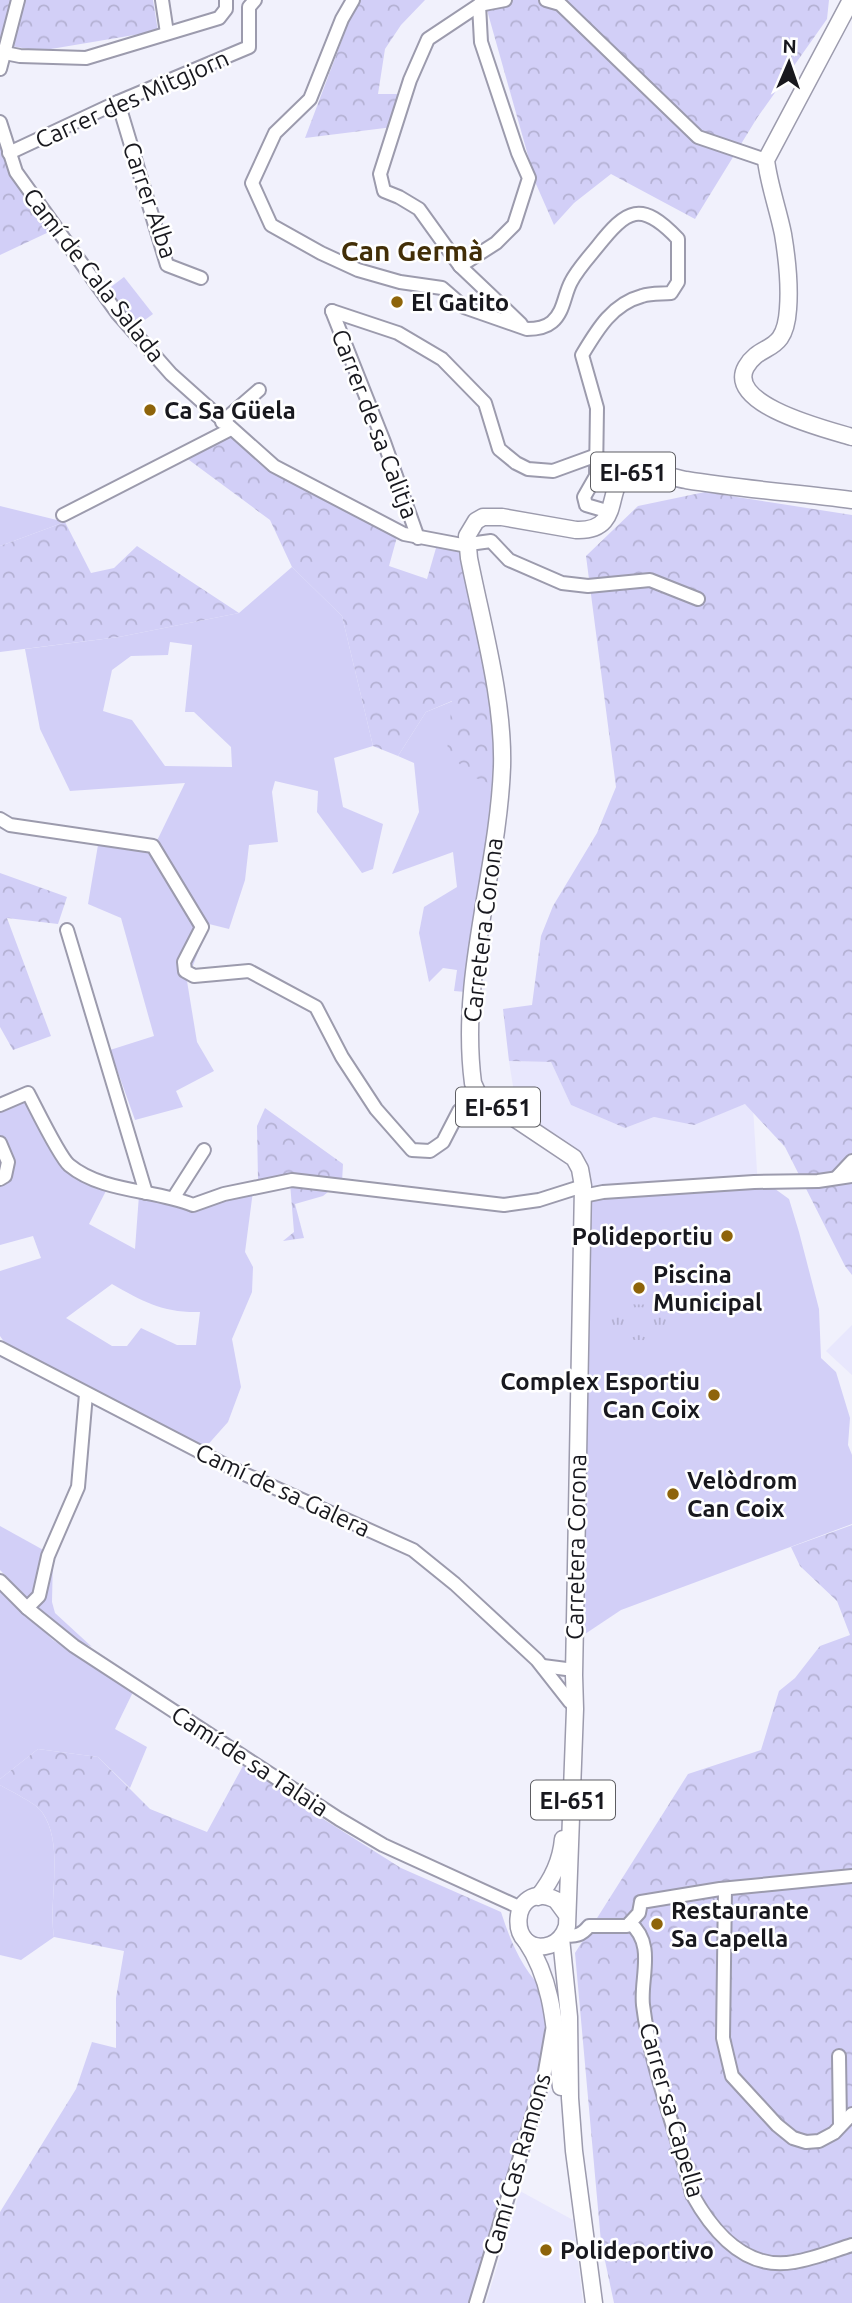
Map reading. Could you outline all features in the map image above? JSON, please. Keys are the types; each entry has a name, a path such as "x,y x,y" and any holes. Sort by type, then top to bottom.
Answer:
{"main road":[{"path":"851,0 766,160 782,234 788,310 783,334 776,344 755,358 746,368 743,379 747,390 755,398 780,412 852,438"},
{"name":"EI-651","path":"467,545 471,527 483,517 502,517 588,530 598,527 610,512 619,482 624,476 640,471 687,480 852,500"},
{"name":"Carretera Corona","path":"467,545 500,718 502,766 495,845 476,950 470,1006 472,1083 478,1094 573,1158 580,1169 583,1191 572,1842 567,1915"},
{"name":"Carretera Corona","path":"538,1897 553,1876 562,1848 570,1702 574,1676"},
{"path":"538,1897 556,1900 567,1915"},
{"name":"EI-651","path":"538,1897 528,1900 521,1908 517,1922 519,1932 542,1968 549,1994 563,2100 574,2151"},
{"name":"EI-651","path":"567,1915 567,1926 562,1936 569,2024 570,2098 574,2151 594,2303"},
{"path":"526,1940 536,1946 547,1946 562,1936"}],"street":[{"path":"0,69 19,0"},
{"path":"162,0 167,33"},
{"path":"5,53 86,58 219,18 226,9 226,0"},
{"name":"Carrer des Mitgjorn","path":"9,153 118,102 249,47 249,7 255,0"},
{"path":"353,0 342,19 310,99 275,132 252,183 271,225 358,270 400,282 442,288 464,307 527,329 537,329 552,323 559,313 571,282 613,226 625,216 642,214 660,220 677,239 678,282 671,293 642,296 623,305 605,319 582,355 597,408 596,476 584,497 586,505 610,512"},
{"path":"505,0 479,5 428,38 410,80 380,174 384,191 419,209 460,266 527,329"},
{"path":"546,0 560,4 698,137 766,160"},
{"path":"460,266 496,243 514,225 529,178 481,42 479,5"},
{"name":"Carrer Alba","path":"118,102 167,265 201,278"},
{"name":"Camí de Cala Salada","path":"0,122 16,172 118,314 172,374 227,426 285,474 391,529 418,538 467,545 491,541 509,560 566,584 600,585 650,580 698,598"},
{"name":"Carrer de sa Calitja","path":"418,538 384,442 332,311 398,333 442,359 485,403 499,449 516,463 528,469 553,471 597,455"},
{"path":"63,515 227,426 258,390"},
{"path":"0,818 10,825 152,846 202,927 184,962 185,971 194,976 249,971 316,1006 342,1057 376,1109 412,1150 430,1152 443,1142 459,1111 478,1094"},
{"path":"67,930 146,1193"},
{"path":"0,1105 28,1093 67,1163 90,1178 146,1193 174,1197 193,1205 224,1194 292,1180 504,1206 583,1191 754,1182 782,1183 852,1176"},
{"path":"0,1143 8,1162 5,1176 0,1179"},
{"path":"174,1197 204,1150"},
{"path":"835,1178 852,1161"},
{"name":"Camí de sa Galera","path":"0,1348 231,1468 413,1550 455,1584 543,1665 570,1702"},
{"path":"27,1608 38,1596 48,1556 78,1487 86,1394"},
{"name":"Camí de sa Talaia","path":"0,1581 27,1608 74,1647 340,1819 383,1845 521,1908"},
{"path":"543,1665 574,1676"},
{"path":"554,1679 574,1676"},
{"path":"562,1936 576,1936 589,1926 627,1926 639,1913 641,1902 725,1889 852,1876"},
{"path":"725,1889 723,2038 732,2076 777,2125 793,2138 806,2142 819,2141 834,2133 852,2114"},
{"name":"Carrer sa Capella","path":"630,1923 641,1934 644,1945 645,1982 642,1998 647,2039 692,2194 703,2214 734,2249 748,2257 771,2264 793,2263 852,2245"},
{"name":"Camí Cas Ramons","path":"476,2303 544,2077 553,2024"},
{"path":"839,2056 840,2125"}],"shaded area":[{"path":"509,1061 551,1062 571,1105 625,1128 654,1117 694,1124 745,1104 753,1108 758,1187 575,1194 573,1175 563,1155 520,1130"},
{"path":"852,1325 852,1375 826,1351"},
{"path":"520,2191 573,2220 583,2303 486,2303"}],"green space":[{"path":"0,0 153,0 158,31 39,51 0,44"},
{"path":"357,0 425,0 401,25 385,49 378,94 401,94 393,127 305,138"},
{"path":"508,0 829,0 827,19 757,118 695,219 611,174 574,203 554,225 536,184 487,10"},
{"path":"0,146 51,231 0,255"},
{"path":"124,277 153,314 135,327 107,290"},
{"path":"229,435 275,473 397,537 389,566 427,579 436,548 462,550 495,718 495,786 471,776 447,751 452,701 426,712 398,756 373,746 342,616 292,567 270,520 185,457"},
{"path":"705,492 852,515 852,1275 785,1147 745,1104 694,1125 654,1117 625,1128 571,1105 551,1062 509,1061 503,1009 532,1005 541,936 553,906 597,833 616,787 586,556 638,506"},
{"path":"0,506 65,522 0,546"},
{"path":"65,522 91,573 114,568 137,546 239,613 119,637 0,652 0,546"},
{"path":"292,567 342,616 373,746 334,758 343,807 383,824 373,869 362,873 317,812 318,791 275,781 272,792 278,842 249,845 245,880 229,929 209,924 187,981 197,1042 214,1071 176,1091 183,1107 135,1120 110,1050 154,1036 121,918 88,904 98,845 152,851 185,783 70,791 40,729 25,649 119,637 239,613","holes":["170,642 192,645 185,712 194,712 231,747 232,767 165,766 132,720 103,711 112,670 131,656 168,655"]},
{"path":"453,701 495,786 466,992 454,991 457,970 443,968 429,982 419,933 424,907 457,887 453,852 392,874 419,812 414,763 398,756 426,712"},
{"path":"0,873 67,897 58,924 7,918 51,1036 13,1050 0,1027"},
{"path":"27,1099 60,1161 109,1185 89,1224 135,1249 139,1195 186,1207 204,1208 253,1191 245,1252 253,1267 252,1292 232,1339 241,1387 228,1422 204,1449 10,1350 0,1336 0,1271 41,1258 33,1236 0,1245 0,1181 10,1162 0,1136 0,1107","holes":["112,1284 164,1308 200,1312 196,1345 177,1345 141,1328 127,1346 112,1346 66,1318"]},
{"path":"265,1108 343,1164 342,1182 289,1176 258,1180 257,1126"},
{"path":"290,1183 333,1188 323,1196 295,1204 304,1238 283,1241 294,1232"},
{"name":"Complex Esportiu Can Coix","path":"771,1186 789,1199 819,1309 821,1358 836,1372 850,1418 848,1445 852,1455 852,1524 621,1610 585,1634 582,1608 589,1203 595,1197"},
{"path":"610,1304 673,1305 672,1341 608,1339"},
{"path":"852,1525 852,2303 614,2303 601,2242 575,1953 688,1774 761,1750 779,1691 795,1678 820,1646 850,1635 837,1601 800,1566 791,1547"},
{"path":"0,1526 47,1552 35,1594 29,1600 0,1570"},
{"path":"53,1555 52,1602 55,1613 92,1647 76,1640 39,1610 37,1604"},
{"path":"0,1589 53,1640 133,1692 115,1729 147,1747 130,1788 98,1757 38,1749 0,1779"},
{"path":"38,1749 98,1757 150,1809 207,1832 244,1764 301,1805 401,1868 501,1912 519,1956 548,1994 552,2029 535,2108 495,2217 474,2303 0,2303 0,2212 76,2089 92,2042 116,2048 116,1998 124,1951 54,1937 54,1856 49,1825 39,1809 0,1785 0,1779"},
{"path":"0,1785 29,1801 42,1812 53,1840 54,1937 21,1960 0,1955"}],"place":[{"name":"El Gatito","path":"397,302"},
{"name":"Ca Sa Güela","path":"150,410"},
{"name":"Polideportiu","path":"727,1236"},
{"name":"Piscina Municipal","path":"639,1288"},
{"name":"Complex Esportiu Can Coix","path":"714,1395"},
{"name":"Velòdrom Can Coix","path":"673,1494"},
{"name":"Restaurante Sa Capella","path":"657,1924"},
{"name":"Polideportivo","path":"546,2250"}],"district":[{"name":"Can Germà","path":"412,250"}]}
